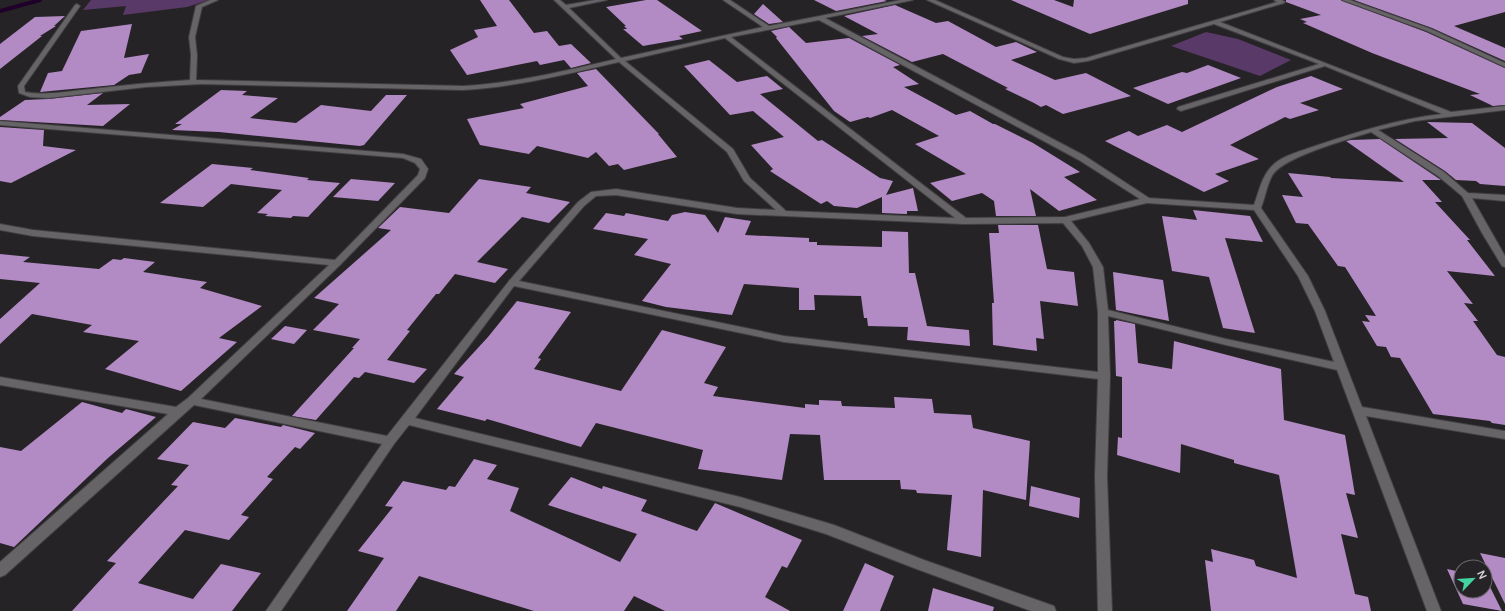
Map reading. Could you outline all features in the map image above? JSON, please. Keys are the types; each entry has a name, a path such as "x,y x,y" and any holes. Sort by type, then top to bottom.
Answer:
{"street":[{"path":"193,82 194,54 192,37 199,6 215,0"},
{"path":"557,0 620,60 730,151 747,179 784,213"},
{"path":"565,7 604,0"},
{"path":"726,0 767,27"},
{"path":"77,6 21,86 22,94 57,95 172,82 455,88 483,87 533,80 767,27 910,0"},
{"path":"930,0 1061,58 1074,61 1086,60 1279,1 1289,0"},
{"path":"1346,0 1429,30 1505,65"},
{"path":"820,18 1082,158 1147,200"},
{"path":"1214,22 1450,114"},
{"path":"726,36 964,221"},
{"path":"1181,109 1325,64"},
{"path":"1257,208 1268,174 1277,165 1297,155 1372,129 1415,119 1505,108"},
{"path":"0,122 403,156 416,159 422,163 424,169 422,176 337,263 192,401 0,571"},
{"path":"1372,129 1416,156 1466,195 1486,233 1505,264"},
{"path":"273,611 390,441 512,283 581,204 594,194 616,192 737,211 964,221 1065,220 1147,200 1257,208"},
{"path":"1466,195 1505,198"},
{"path":"1257,208 1303,276 1320,311 1434,611"},
{"path":"1065,220 1086,245 1098,267 1103,312 1104,376 1101,476 1105,611"},
{"path":"0,227 33,233 337,263"},
{"path":"512,283 784,339 1104,376"},
{"path":"1103,312 1226,342 1342,367"},
{"path":"0,381 178,412"},
{"path":"192,401 390,441"},
{"path":"1359,411 1505,435"},
{"path":"407,420 748,504 830,528 919,564 1049,611"}],"shaded area":[{"path":"91,0 209,0 187,7 123,15 126,6 83,10"},
{"path":"1206,32 1238,39 1291,60 1260,76 1171,46"}],"building":[{"path":"480,0 509,0 534,33 547,31 559,46 571,44 591,63 571,68 564,60 540,65 537,61 467,75 450,50 478,37 474,30 497,26"},
{"path":"646,0 657,0 702,31 679,36 683,39 643,46 623,29 627,29 624,26 626,26 606,7"},
{"path":"814,0 884,0 887,1 836,11"},
{"path":"1011,0 1054,0 1073,7 1074,0 1188,0 1188,4 1090,34"},
{"path":"1286,0 1341,0 1426,32 1505,68 1505,105 1493,106 1470,95 1480,94 1372,53 1303,23 1307,22 1300,19 1321,15 1286,2"},
{"path":"1354,0 1505,0 1505,12 1454,26 1505,48 1505,61 1432,28"},
{"path":"763,4 783,22 769,24 754,14"},
{"path":"895,5 936,23 948,21 996,47 1016,42 1037,52 1011,60 1055,80 1086,73 1131,96 1063,114 1046,105 1041,107 1005,89 1008,88 943,54 912,62 862,36 878,34 844,16"},
{"path":"65,16 54,26 56,26 40,36 42,36 0,69 0,44 35,17"},
{"path":"132,24 124,58 149,54 141,73 129,75 114,85 40,92 48,73 62,71 81,31"},
{"path":"789,27 806,43 849,38 900,65 893,67 919,84 904,87 956,115 970,111 1033,143 1080,172 1064,177 1097,200 1059,211 1030,189 1036,216 996,216 994,201 982,193 952,201 930,183 966,174 915,144 939,136 892,110 870,118 868,117 850,122 834,111 771,31"},
{"path":"709,60 737,82 767,76 783,89 760,94 818,141 822,140 880,178 893,181 886,195 913,188 918,211 907,211 907,214 882,213 882,197 857,208 834,206 827,201 821,204 770,171 773,169 751,145 784,137 753,111 730,115 684,66"},
{"path":"1208,65 1241,78 1168,104 1133,88 1182,72 1187,73"},
{"path":"596,69 659,134 677,157 624,170 618,164 609,166 596,152 588,158 537,146 529,154 480,145 467,119 524,108 520,104 588,86 577,73"},
{"path":"1311,76 1343,89 1300,103 1319,110 1290,119 1285,117 1230,145 1259,159 1215,174 1229,181 1204,192 1105,141 1129,131 1138,136 1167,125 1182,132 1277,87"},
{"path":"221,90 247,91 242,95 278,98 250,118 296,123 321,105 371,111 386,95 407,95 364,145 360,146 219,132 172,130 182,124 175,124"},
{"path":"103,93 87,105 130,104 103,126 0,120 0,117 25,100"},
{"path":"1427,122 1472,123 1505,148 1505,186 1480,184 1476,181 1456,180 1445,171 1395,139 1448,138"},
{"path":"0,127 44,130 43,146 76,150 11,183 0,181"},
{"path":"1380,139 1441,180 1422,180 1442,202 1435,202 1470,240 1467,240 1495,276 1447,271 1473,304 1464,303 1478,321 1473,321 1497,355 1505,357 1505,425 1492,423 1490,421 1433,414 1400,358 1391,357 1386,347 1377,346 1362,321 1370,322 1365,315 1376,316 1345,267 1338,266 1308,224 1296,223 1282,195 1303,197 1288,173 1331,178 1404,182 1346,141"},
{"path":"212,164 253,168 250,170 309,178 307,180 340,183 308,217 293,216 291,218 265,216 268,214 257,213 282,190 231,184 203,207 160,203"},
{"path":"351,179 395,183 378,201 333,197"},
{"path":"479,179 531,187 526,193 570,202 549,223 522,217 477,262 508,269 495,283 455,274 439,294 436,294 407,330 410,331 387,360 427,369 414,383 365,372 359,378 354,377 316,420 292,416 354,348 352,348 360,339 313,330 339,304 314,298 391,230 378,228 400,207 449,213"},
{"path":"1193,210 1250,216 1263,242 1225,238 1255,333 1223,328 1209,277 1172,271 1162,216 1197,220"},
{"path":"685,212 705,215 718,233 725,217 751,221 745,235 809,238 809,242 817,242 817,245 882,247 882,231 908,232 909,273 915,273 927,326 969,330 970,346 907,340 908,327 868,326 867,318 864,318 861,296 814,295 815,310 799,310 799,288 744,284 732,315 666,307 642,301 671,264 634,255 648,239 593,229 606,213 624,216 626,213 668,221 672,215"},
{"path":"998,225 1038,225 1047,269 1074,272 1078,306 1040,301 1044,339 1036,338 1037,351 993,345 992,303 994,303 989,233 999,233"},
{"path":"0,254 30,257 23,262 99,269 113,259 121,260 124,258 155,262 143,272 207,282 200,288 262,306 219,338 237,342 181,391 105,369 139,341 83,332 92,325 32,314 0,344 0,319 40,283 0,279"},
{"path":"1113,272 1163,280 1169,321 1116,310"},
{"path":"517,301 571,312 538,358 541,359 534,369 621,391 662,330 726,347 704,383 718,387 713,396 805,408 805,404 819,405 819,400 841,401 842,406 895,408 894,397 932,399 934,413 971,415 973,428 1030,441 1026,500 983,490 981,557 947,550 952,495 917,493 916,490 901,489 900,480 824,480 820,435 790,434 782,480 698,469 703,450 596,423 581,447 487,419 485,421 437,409 464,377 454,374 488,337"},
{"path":"1116,320 1135,324 1138,363 1172,369 1174,341 1281,369 1284,420 1345,435 1355,495 1346,493 1358,538 1341,534 1355,594 1368,597 1371,611 1211,611 1205,560 1213,562 1211,549 1254,560 1256,566 1297,578 1279,475 1234,463 1234,460 1181,444 1180,473 1117,455 1118,437 1122,438 1122,377 1116,376 1114,321"},
{"path":"285,326 307,330 294,344 271,339"},
{"path":"82,402 122,413 126,409 156,417 108,458 14,547 0,543 0,447 21,451"},
{"path":"235,418 281,427 283,425 315,433 300,449 295,447 267,477 273,479 241,515 249,517 229,540 185,530 138,583 193,599 221,564 261,573 232,611 72,611 116,563 107,561 178,486 171,485 189,465 157,459 193,422 225,428"},
{"path":"474,459 497,465 487,479 519,488 510,511 620,562 637,534 548,505 571,477 602,489 603,486 647,500 641,511 697,531 715,503 802,540 787,568 782,566 765,597 790,611 665,611 634,596 624,611 534,611 419,576 396,611 347,611 384,558 358,551 393,507 385,506 403,481 446,490 449,486 455,487"},
{"path":"1031,486 1080,498 1079,518 1029,506"},
{"path":"1480,553 1505,558 1505,604 1493,580 1493,559 1483,559"},
{"path":"865,563 894,576 880,611 843,611"},
{"path":"1447,569 1453,570 1453,582"},
{"path":"933,588 994,607 993,611 928,611"},
{"path":"1493,593 1502,611 1463,604 1461,599 1493,599"}],"waterway":[{"path":"0,11 40,0"}]}
